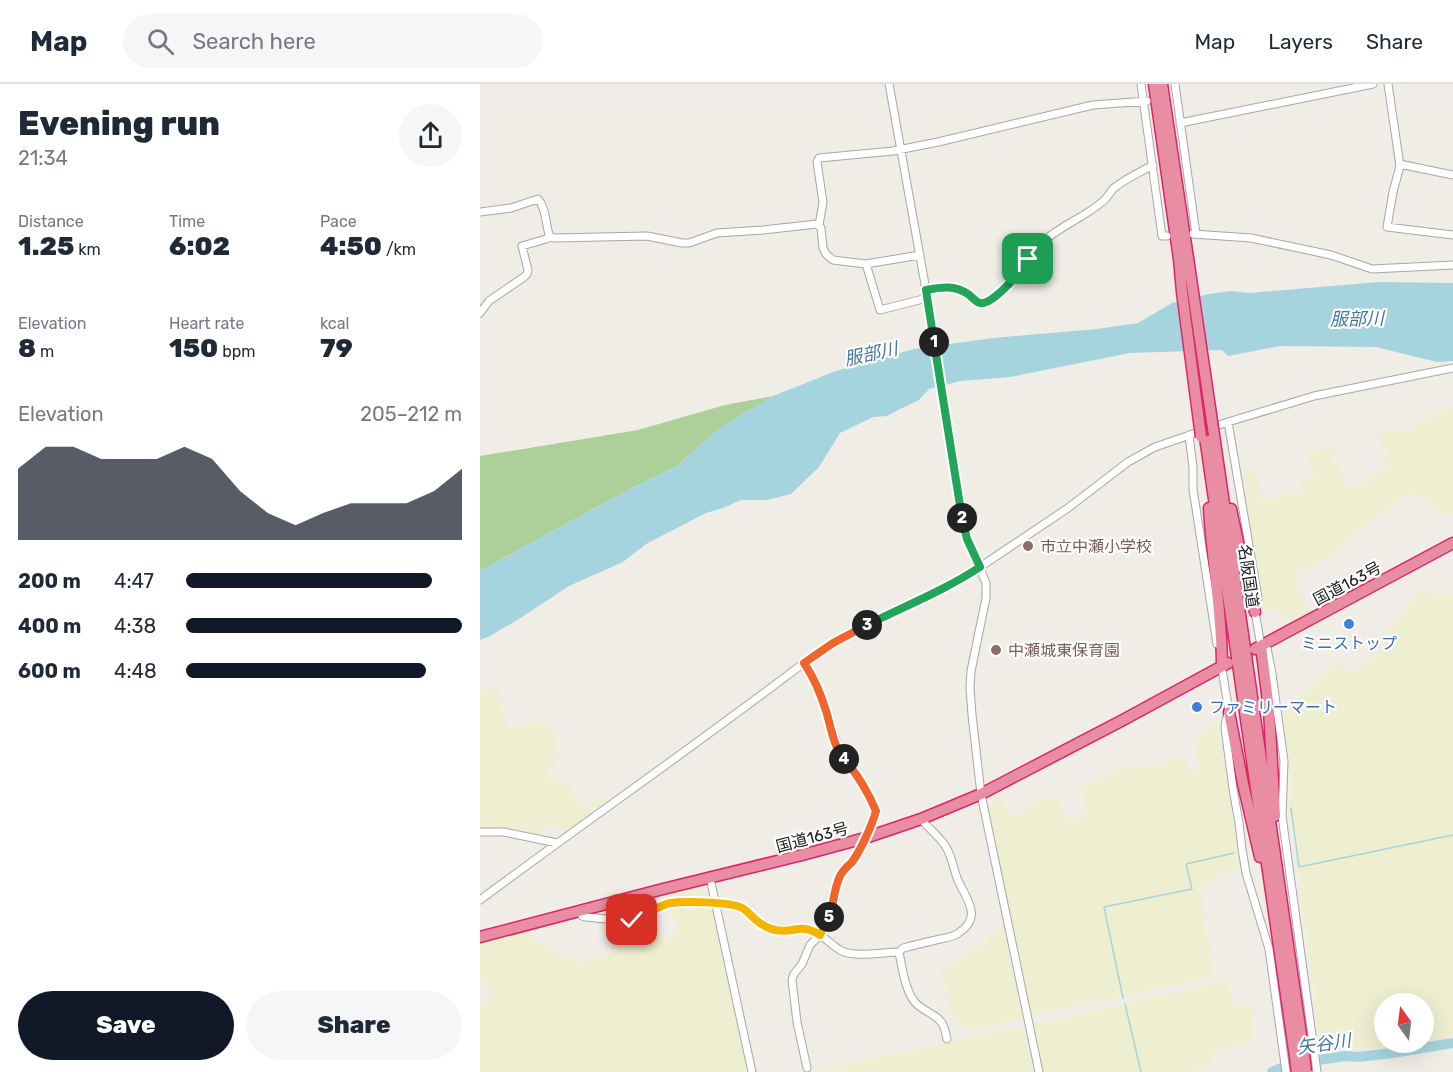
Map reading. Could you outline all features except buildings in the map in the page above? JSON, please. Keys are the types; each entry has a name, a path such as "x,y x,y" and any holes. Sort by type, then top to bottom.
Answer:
{"highway":[{"name":"名阪国道","path":"1154,84 1184,258"},
{"name":"名阪国道","path":"1162,84 1276,925 1311,1061"},
{"name":"名阪国道","path":"1209,438 1289,947 1311,1061 1306,1072"},
{"path":"1209,438 1230,504 1255,612"},
{"path":"1209,438 1207,477 1215,583 1225,664"},
{"name":"国道163号","path":"1261,646 1453,543"},
{"path":"1261,646 1269,710 1277,842 1289,947"},
{"name":"国道163号","path":"480,937 802,855 865,838 921,819 981,794 1225,664"},
{"path":"1229,712 1243,784 1276,925"},
{"name":"名阪国道","path":"1298,1072 1311,1061"}],"street":[{"path":"889,84 927,294 964,527 986,583 986,598 971,671 972,715 981,794 1039,1072"},
{"path":"1141,84 1162,236 1167,236"},
{"path":"1174,84 1174,98 1180,123 1195,234 1251,238 1331,255 1371,269 1453,265"},
{"path":"1180,123 1372,84"},
{"path":"1388,84 1400,166 1393,192 1388,227 1453,236"},
{"path":"920,255 866,264 833,260 828,257 819,225 823,202 817,162 819,158 892,151 1093,105 1145,101"},
{"path":"866,264 880,310 944,288 956,288 978,302 986,302 997,296 1025,266 1043,241 1104,201 1116,186 1153,165"},
{"path":"1400,166 1453,175"},
{"path":"480,212 511,208 538,200 542,203 550,237"},
{"path":"480,312 489,301 524,278 528,270 522,246 550,237 648,236 689,243 717,233 819,225"},
{"path":"480,900 833,643 971,573 1068,508 1128,462 1155,447 1314,396 1453,368"},
{"path":"1189,435 1193,489 1216,637 1225,664 1229,712 1225,728 1233,789 1243,823 1242,849 1246,873 1269,949 1285,1069 1311,1061 1282,816 1284,761 1272,674 1261,646 1255,612 1258,598 1228,422"},
{"path":"804,663 818,688 841,754 854,770 876,811 865,838 838,879 835,899 820,935 810,945 792,980 797,1022 807,1068"},
{"path":"579,911 582,916 586,917 632,920 665,904 678,902 741,907 762,924 776,930 812,929 843,952 852,954 899,952 903,948 957,934 970,922 972,914 972,905 955,872 946,846 921,819"},
{"path":"480,832 504,832 557,843"},
{"path":"710,878 752,1072"},
{"path":"899,952 905,981 914,1001 935,1016 943,1026 946,1039"}],"green space":[{"path":"773,396 717,430 677,466 628,490 480,571 480,456 638,430 725,405"},
{"path":"1453,407 1453,514 1451,511 1443,515 1421,498 1409,494 1401,498 1335,553 1294,575 1301,593 1299,595 1311,613 1288,624 1277,609 1264,612 1243,472 1254,469 1262,501 1279,498 1285,494 1285,491 1303,491 1305,490 1301,479 1315,475 1307,453 1330,446 1345,489 1367,482 1366,477 1391,468 1378,434 1410,431 1434,412"},
{"path":"1419,590 1453,594 1453,1035 1434,1040 1434,993 1374,993 1374,1048 1321,1050 1289,803 1290,766 1282,712 1338,661 1351,674 1380,651 1397,618"},
{"path":"496,686 508,729 548,721 558,750 548,778 575,786 572,795 580,798 578,805 586,807 601,796 605,803 567,830 541,824 538,836 505,828 480,828 480,693"},
{"path":"1216,717 1241,870 1222,874 1199,891 1215,976 1031,1016 988,811 998,793 1001,791 1009,813 1017,817 1032,805 1057,794 1069,823 1088,810 1080,788 1119,768 1158,766 1184,756 1190,775 1202,771 1193,743 1205,733"},
{"path":"698,887 708,893 748,1072 480,1072 480,1006 494,999 480,975 480,942 529,927 534,939 561,954 583,962 617,951 617,923 645,920 669,942 680,924 664,907 661,896"},
{"path":"1003,930 1023,1019 964,1031 962,1022 954,1019 942,972 985,941 988,933"},
{"path":"1227,980 1236,1007 1250,1005 1253,1017 1253,1039 1249,1043 1213,1053 1210,1057 1211,1065 1188,1072 1043,1072 1033,1025"},
{"path":"1023,1026 1033,1072 813,1072"}],"water":[{"name":"服部川","path":"1379,282 1453,283 1453,361 1437,362 1376,347 1280,346 1228,356 1222,350 1130,353 1010,377 961,381 929,389 919,400 887,416 873,417 840,433 819,467 791,494 767,500 741,500 706,513 646,544 623,562 569,586 519,619 480,640 480,571 628,490 677,466 717,430 773,396 836,371 914,349 993,338 1138,323 1172,303 1209,294 1230,291 1249,293"}],"waterway":[{"path":"1404,161 1429,167"},
{"path":"1291,808 1299,867 1453,835"},
{"path":"1123,998 1104,907 1192,889 1186,864 1234,853"},
{"path":"1125,1004 1141,1072"},
{"name":"矢谷川","path":"1272,1072 1292,1064 1345,1056 1358,1057 1393,1053 1453,1043"}],"place":[{"name":"市立中瀬小学校","path":"1028,546"},
{"name":"ミニストップ","path":"1349,624"},
{"name":"中瀬城東保育園","path":"996,650"},
{"name":"ファミリーマート","path":"1197,707"}],"route":[{"path":"632,920 665,904 678,902 716,904 741,907 757,921 776,930 805,928 812,929 820,935 835,899 838,879 857,854 876,811 854,770 841,754 818,688 804,663 867,624 931,594 980,567 967,539 962,517 926,290 956,288 978,302 986,302 997,296 1025,266 1028,259"}]}
